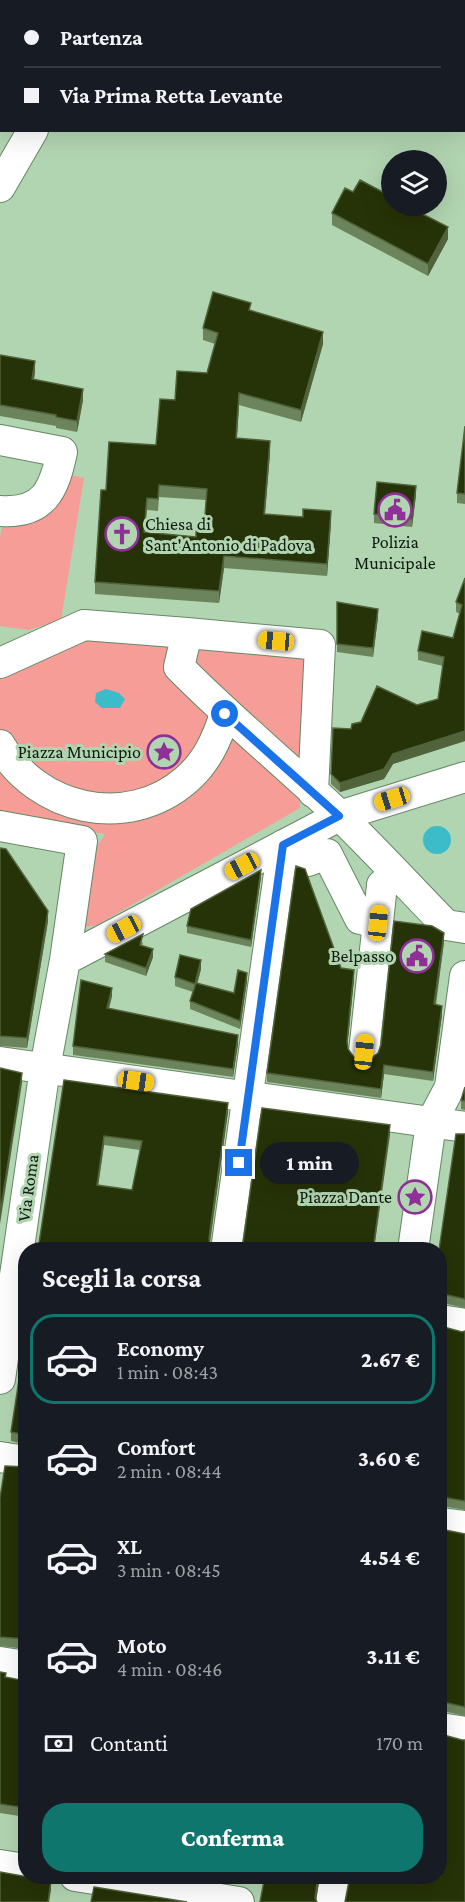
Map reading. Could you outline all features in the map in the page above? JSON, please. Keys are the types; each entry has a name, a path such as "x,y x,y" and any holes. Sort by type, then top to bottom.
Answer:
{"street":[{"path":"0,187 32,132"},
{"path":"0,440 62,453 56,481 48,495 35,506 13,512 0,511"},
{"path":"0,663 84,625 320,645 313,792"},
{"path":"187,633 179,667 225,714 339,816 446,925 465,928"},
{"path":"0,745 16,769 37,787 60,800 87,808 113,809 139,805 164,795 178,786 203,762 217,739 225,714"},
{"path":"65,960 339,816 465,777"},
{"name":"Via Roma","path":"0,1379 14,1260 65,960 87,808"},
{"path":"0,826 82,841"},
{"path":"227,1242 283,845"},
{"path":"308,861 327,854 360,919 378,923"},
{"path":"364,1052 382,885 395,873"},
{"path":"415,1242 431,1123 450,1087 465,976"},
{"path":"0,1062 465,1127"},
{"path":"447,1321 465,1324"},
{"path":"0,1457 18,1460"},
{"path":"447,1524 465,1526"},
{"path":"0,1662 18,1665"},
{"path":"447,1729 465,1732"},
{"path":"0,1865 18,1868"},
{"path":"111,1884 239,1902"},
{"path":"331,1902 333,1884"}],"shaded area":[{"path":"66,474 84,478 61,620 28,630 0,626 0,536 3,523"},
{"path":"77,638 306,655 300,808 97,925 84,927 96,848 105,834 0,816 0,678"}],"water":[{"path":"106,689 119,693 125,699 120,708 102,708 95,702 96,693"},
{"path":"437,826 447,830 451,840 447,850 437,854 427,850 423,840 427,830"}],"building":[{"path":"360,180 381,191 381,216 427,216 448,227 428,264 332,213 345,188 353,192"},
{"path":"213,292 251,303 249,310 323,332 301,410 239,393 236,438 270,441 264,514 303,517 303,509 331,511 327,564 224,556 219,591 95,582 101,490 106,490 109,442 156,445 160,399 175,400 177,371 207,373 218,333 203,328","holes":["159,485 207,489 204,529 196,529 196,537 144,532 147,498 158,499"]},
{"path":"0,355 35,361 32,379 83,389 77,421 0,405"},
{"path":"465,426 465,494 457,493"},
{"name":"Polizia Municipale","path":"377,482 416,486 412,519 374,514"},
{"path":"465,578 465,731 393,754 384,769 340,783 331,774 333,728 351,729 352,724 361,722 377,686 417,705 438,699 444,657 418,651 422,631 453,638 462,605 456,602"},
{"path":"337,602 378,609 373,648 337,644"},
{"path":"0,848 6,849 48,911 27,1038 0,1036"},
{"path":"296,866 305,869 341,968 354,970 347,1041 348,1049 353,1056 362,1060 370,1059 378,1053 381,1045 394,921 432,926 444,933 434,1004 442,1006 433,1072 384,1065 381,1089 267,1073"},
{"path":"261,870 251,940 187,926 191,909"},
{"path":"143,934 140,945 153,949 146,968 105,954"},
{"path":"180,955 201,960 195,984 175,977"},
{"path":"238,970 247,973 240,1021 190,1001 196,983 234,993"},
{"path":"81,980 112,988 107,1008 238,1035 233,1069 73,1046"},
{"path":"0,1068 22,1073 0,1214"},
{"path":"64,1080 228,1103 209,1242 39,1242","holes":["104,1136 142,1141 132,1190 97,1185"]},
{"path":"465,1087 465,1101 461,1100"},
{"path":"262,1108 390,1125 374,1242 243,1242"},
{"path":"456,1134 465,1134 465,1299 447,1295 447,1242 440,1242"},
{"path":"447,1328 465,1331 465,1501 447,1498"},
{"path":"18,1386 18,1433 11,1432"},
{"path":"5,1466 18,1467 18,1638 0,1637 0,1498"},
{"path":"447,1530 465,1534 465,1707 447,1703"},
{"path":"0,1672 6,1673 5,1677 18,1679 18,1807 0,1804"},
{"path":"447,1736 465,1740 465,1902 345,1902 348,1884 447,1884"},
{"path":"0,1872 18,1875 18,1884 51,1884 48,1902 0,1902"},
{"path":"263,1884 317,1884 315,1898 317,1902 260,1902"},
{"path":"94,1887 187,1902 91,1902"}],"place":[{"name":"Polizia Municipale","path":"395,510"},
{"name":"Chiesa di Sant'Antonio di Padova","path":"122,534"},
{"name":"Piazza Municipio","path":"164,752"},
{"name":"Belpasso","path":"417,956"},
{"name":"Piazza Dante","path":"415,1197"}],"route":[{"path":"225,714 339,816 283,845 239,1163"}]}
